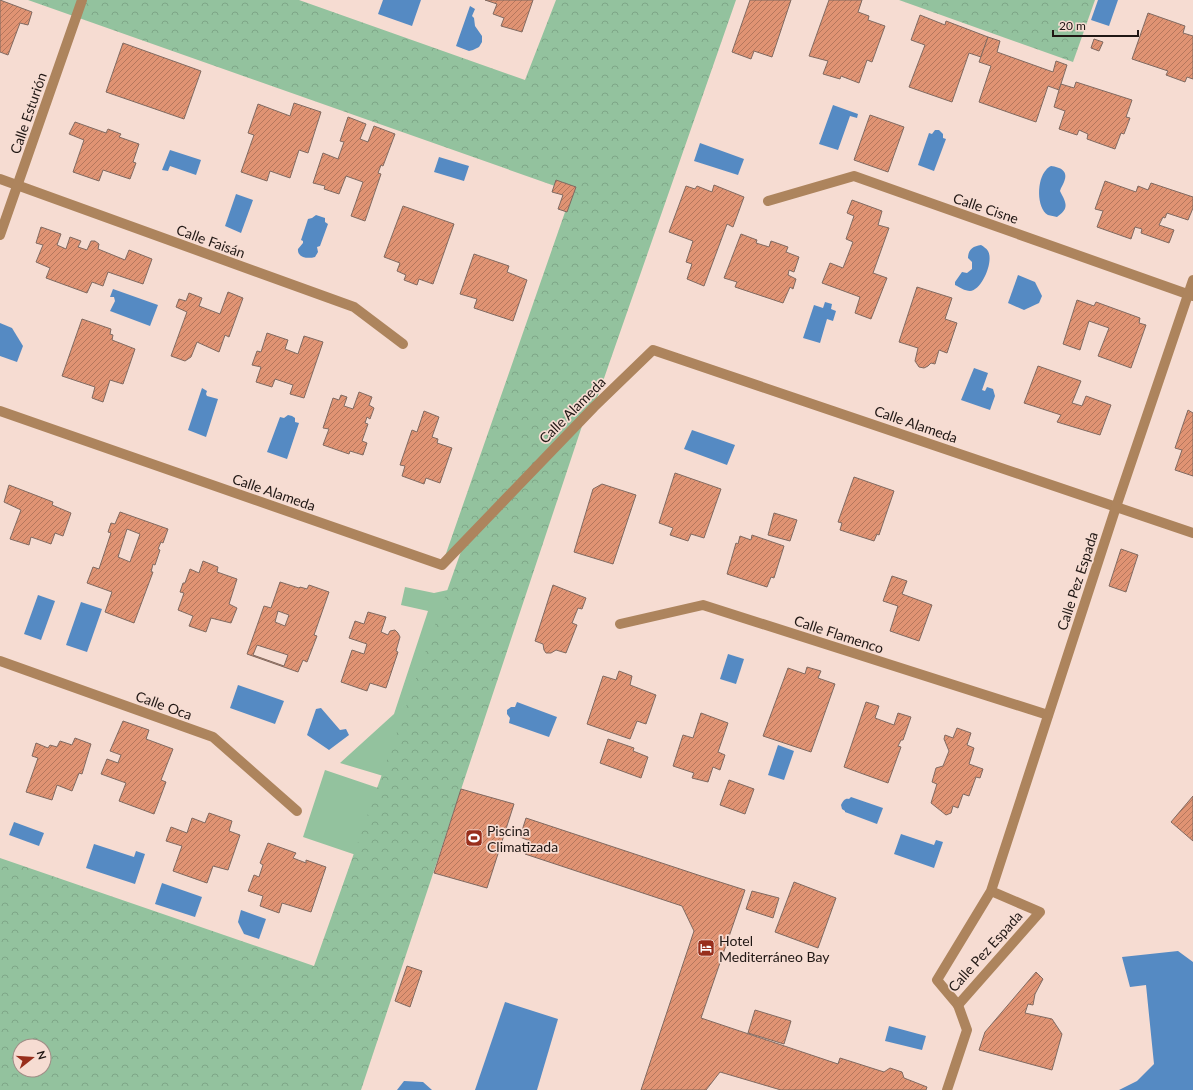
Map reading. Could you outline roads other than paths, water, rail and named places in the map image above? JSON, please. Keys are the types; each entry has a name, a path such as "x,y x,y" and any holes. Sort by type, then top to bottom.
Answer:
{"street":[{"name":"Calle Esturión","path":"0,235 82,0"},
{"name":"Calle Cisne","path":"768,201 854,176 1190,295"},
{"name":"Calle Faisán","path":"0,179 354,307 403,344"},
{"name":"Calle Pez Espada","path":"990,891 1040,912 958,1005 937,980 990,891 1116,507 1190,295 1193,280"},
{"name":"Calle Alameda","path":"0,411 442,565 594,407 653,350 1193,533"},
{"name":"Calle Flamenco","path":"620,624 703,605 1048,716"},
{"name":"Calle Oca","path":"0,661 213,737 297,811"},
{"path":"946,1090 967,1030 958,1005"}],"water":[{"path":"383,0 421,0 412,26 378,14"},
{"path":"1098,0 1118,0 1109,26 1091,20"},
{"path":"470,6 475,9 472,16 474,18 475,26 482,36 482,42 479,47 469,51 456,46"},
{"path":"833,105 858,114 857,118 850,116 838,150 819,144"},
{"path":"935,130 939,130 943,134 943,138 946,139 934,171 918,165 929,133 932,134"},
{"path":"700,143 744,159 738,175 694,161"},
{"path":"170,150 201,160 196,175 170,166 168,171 162,170"},
{"path":"439,157 469,166 464,181 434,172"},
{"path":"1051,166 1058,167 1063,170 1065,175 1060,191 1066,205 1064,211 1057,217 1048,215 1044,211 1041,206 1039,193 1043,174 1046,169"},
{"path":"236,194 253,200 241,233 225,226"},
{"path":"316,215 325,218 325,222 328,224 320,246 317,247 318,252 315,257 304,257 299,254 298,249 303,243 301,240 308,219"},
{"path":"981,245 988,251 989,256 988,268 983,281 979,286 970,291 955,285 955,282 962,272 967,273 972,269 972,262 968,258 970,251 973,247"},
{"path":"1018,275 1035,282 1042,296 1039,303 1024,310 1008,303"},
{"path":"113,289 158,305 150,326 110,311 115,301 114,297 110,297"},
{"path":"825,302 832,304 831,309 836,311 833,321 827,319 820,343 803,338 814,305 823,308"},
{"path":"0,323 12,328 23,346 17,362 0,356"},
{"path":"974,368 988,373 982,390 985,391 987,387 993,389 995,396 990,410 961,400"},
{"path":"202,388 207,391 207,396 218,399 206,437 188,430"},
{"path":"288,415 295,418 295,422 299,423 287,459 267,452 280,417 284,418"},
{"path":"692,430 735,445 727,465 684,449"},
{"path":"38,595 55,601 41,640 24,634"},
{"path":"81,602 102,609 87,652 66,645"},
{"path":"728,654 744,659 736,684 720,679"},
{"path":"238,685 284,701 275,724 230,708"},
{"path":"517,702 557,717 549,737 509,723 510,718 507,714 507,710 511,707 515,707"},
{"path":"321,708 340,730 346,729 349,735 329,750 307,735 316,709"},
{"path":"778,745 794,751 784,780 768,775"},
{"path":"851,797 883,808 877,824 845,812 842,809 841,805 843,801"},
{"path":"14,822 44,833 39,846 9,835"},
{"path":"901,834 934,845 936,840 943,842 934,868 894,854"},
{"path":"94,844 134,857 136,851 145,854 135,884 86,868"},
{"path":"162,883 202,897 195,917 155,904"},
{"path":"241,910 266,919 259,939 244,934 238,922"},
{"path":"1178,951 1193,962 1193,1090 1119,1090 1137,1081 1154,1064 1146,985 1130,987 1122,957"},
{"path":"505,1002 558,1019 537,1090 475,1090"},
{"path":"889,1026 926,1036 922,1050 885,1041"},
{"path":"404,1081 423,1082 432,1090 397,1090"}],"place":[{"name":"Piscina Climatizada","path":"474,838"},
{"name":"Hotel Mediterráneo Bay","path":"706,948"}]}
